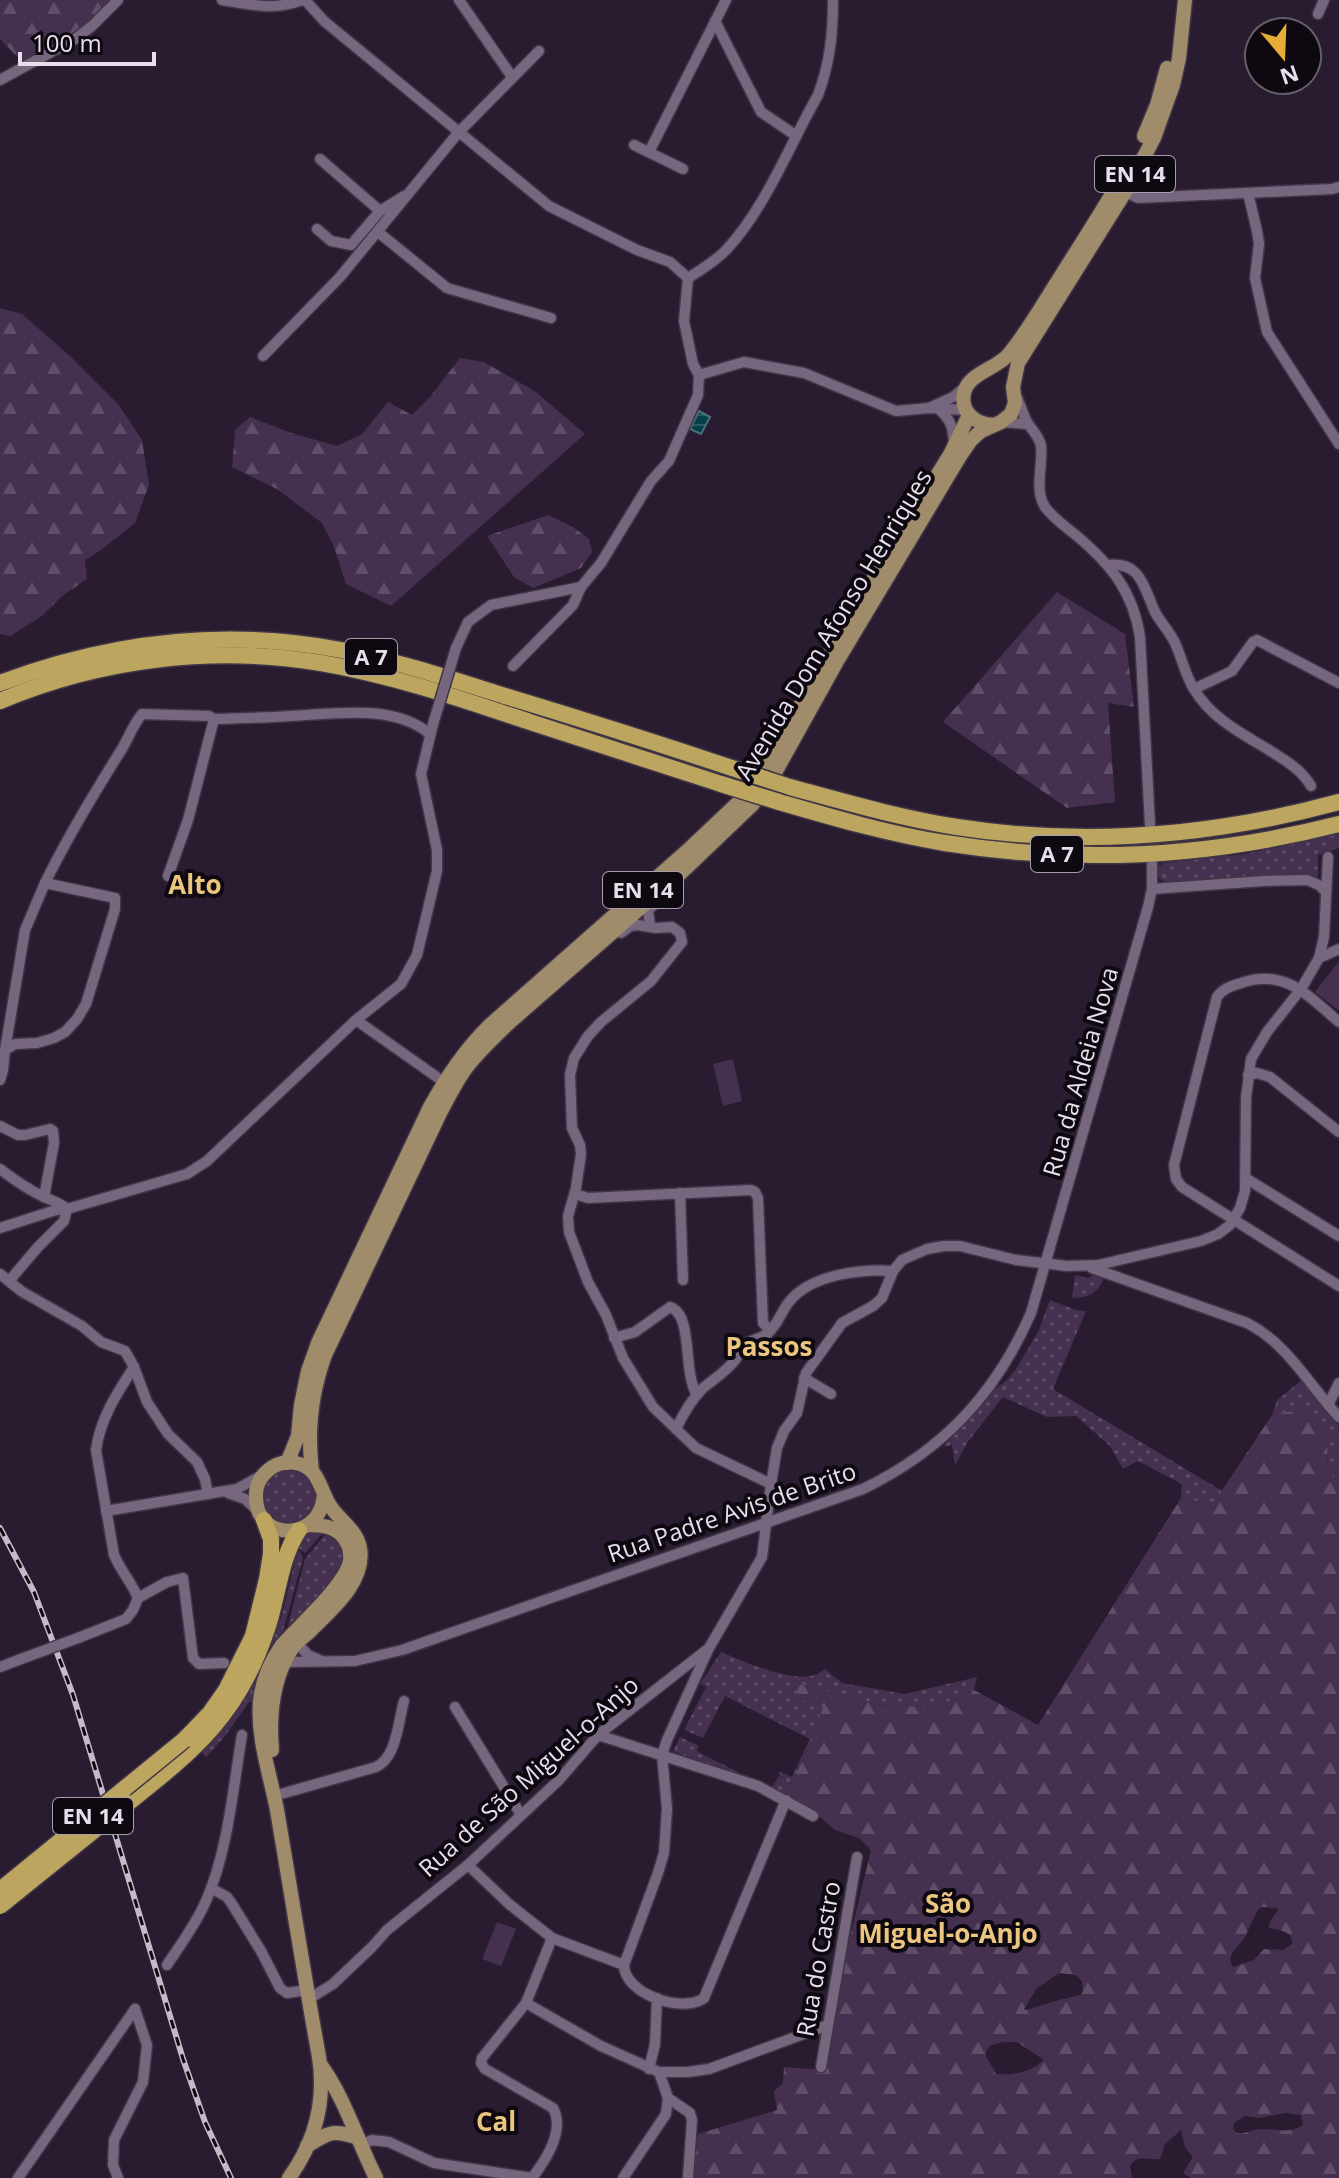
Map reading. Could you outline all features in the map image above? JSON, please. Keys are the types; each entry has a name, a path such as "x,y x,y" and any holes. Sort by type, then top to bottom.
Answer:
{"highway":[{"name":"A 7","path":"0,683 84,656 157,643 231,639 305,644 429,672 790,787 924,821 997,832 1071,837 1145,836 1203,830 1339,802"},
{"name":"A 7","path":"0,701 79,674 151,660 225,655 301,660 357,670 421,687 779,802 861,825 935,841 1067,855 1133,855 1263,841 1339,824"},
{"name":"EN 14","path":"0,1906 188,1745 226,1690 253,1636 267,1579 271,1539 262,1516"},
{"name":"EN 14","path":"0,1890 145,1774 217,1724 238,1697 252,1668 268,1625 289,1548 304,1528"}],"main road":[{"name":"EN 14","path":"966,386 1008,356 1031,324 1116,188 1146,133 1170,57 1175,0"},
{"name":"Avenida Dom Afonso Henriques","path":"289,2178 307,2147 320,2107 320,2064 260,1731 260,1699 269,1668 347,1591 358,1573 360,1548 357,1537 332,1509 318,1477 312,1471 308,1441 314,1393 334,1334 440,1113 465,1069 482,1048 685,869 752,805 772,778 836,663 960,456 981,431 1006,419 1014,409 1018,363 1125,192 1154,138 1166,109 1179,58 1185,0"},
{"path":"982,374 1000,375 1014,389"},
{"name":"Avenida Dom Afonso Henriques","path":"287,1463 298,1436 308,1371 318,1343 445,1080 462,1055 489,1026 743,798 763,771 867,589 955,447 967,413 963,402 966,386"},
{"path":"967,413 975,421 997,423"},
{"path":"263,1475 287,1463 312,1471"},
{"name":"EN 14","path":"262,1516 255,1493 263,1475"},
{"name":"EN 14","path":"304,1528 320,1512 324,1494"},
{"name":"Avenida Dom Afonso Henriques","path":"262,1516 277,1529 292,1531 323,1526 341,1534 350,1550 347,1570 289,1650"},
{"path":"320,2064 346,2109 376,2178"},
{"path":"342,2133 320,2107 333,2101 346,2109"},
{"path":"307,2147 333,2132 360,2142"}],"street":[{"path":"0,80 75,39 118,0"},
{"path":"222,0 269,8 304,0 324,21 549,206 637,250 670,262 688,278"},
{"path":"459,0 512,77"},
{"path":"649,152 726,0"},
{"path":"688,278 727,250 759,207 818,95 830,52 833,0"},
{"path":"1318,14 1324,0"},
{"path":"715,21 761,112 795,135"},
{"path":"263,356 340,277 458,133 539,51"},
{"path":"634,145 683,169"},
{"path":"320,159 380,211"},
{"path":"1125,192 1138,198 1339,187"},
{"path":"317,229 331,241 351,245 380,211 410,193"},
{"path":"1248,193 1259,244 1255,278 1269,337 1339,444"},
{"path":"378,232 447,288 551,318"},
{"path":"513,666 573,605 581,587 601,563 651,481 669,461 698,395 699,375 693,364 684,321 688,278"},
{"path":"699,375 744,362 804,373 896,411 934,408 967,413"},
{"path":"934,408 966,386"},
{"path":"1014,389 1027,424 1040,440 1043,503 1051,514 1108,565 1130,602 1138,628 1150,825"},
{"path":"934,408 949,418 953,425 955,447"},
{"path":"997,423 1027,424"},
{"path":"1108,565 1121,564 1140,577 1155,611 1175,643 1194,689 1213,714 1293,765 1311,786"},
{"path":"0,1228 187,1174 207,1161 356,1020 401,984 417,955 437,871 437,850 421,774 456,648 468,622 491,605 581,587"},
{"path":"1194,689 1232,671 1257,640 1339,683"},
{"path":"0,1080 25,930 63,845 142,714 184,714 214,719 357,712 399,717 432,729"},
{"path":"168,876 188,820 214,719"},
{"path":"676,1429 697,1395 736,1359 745,1344 762,1338 789,1302 809,1287 834,1276 859,1270 893,1271 902,1260 914,1254 944,1246 971,1248 1046,1264 1087,1266 1110,1263 1201,1241 1218,1234 1234,1220 1243,1201 1247,1179 1246,1098 1251,1059 1319,958 1324,937 1328,857"},
{"name":"Rua da Aldeia Nova","path":"1046,1264 1152,889 1152,864"},
{"path":"650,926 648,910 685,878 685,869"},
{"path":"1152,889 1307,880 1325,891"},
{"path":"5,1050 15,1044 54,1038 77,1019 86,1004 115,909 115,898 45,883"},
{"path":"602,940 613,940 630,926 638,925 672,927 682,937 679,948 651,981 588,1036 571,1066 572,1128 581,1154 568,1216 569,1232 623,1358 653,1407 705,1454 771,1484"},
{"path":"1319,958 1339,949"},
{"path":"1339,1022 1301,989 1289,983 1262,979 1225,989 1217,997 1174,1169 1182,1187 1339,1286"},
{"path":"356,1020 441,1080"},
{"path":"1248,1075 1257,1073 1270,1077 1339,1132"},
{"path":"0,1126 18,1135 53,1131 54,1143 44,1197"},
{"path":"0,1169 67,1209"},
{"path":"1247,1179 1339,1236"},
{"path":"575,1194 588,1198 755,1192 758,1198 763,1323 770,1330"},
{"path":"680,1193 683,1280"},
{"path":"67,1209 64,1221 5,1278 21,1291 82,1326 101,1342 125,1351 147,1402 168,1434 197,1462 208,1494"},
{"name":"Rua Padre Avis de Brito","path":"289,1650 328,1663 393,1653 863,1489 906,1466 948,1434 983,1397 1011,1355 1031,1313 1046,1264"},
{"path":"1087,1266 1258,1328 1277,1344 1339,1417"},
{"name":"Rua de São Miguel-o-Anjo","path":"308,1994 333,1984 387,1930 468,1865 559,1780 598,1735 709,1648 759,1565 777,1448 797,1413 809,1367 842,1323 882,1298 893,1271"},
{"path":"614,1338 635,1332 670,1307 674,1308 684,1323 689,1375 697,1395"},
{"path":"134,1367 104,1418 96,1450 114,1555 120,1571 138,1598"},
{"path":"804,1378 831,1394"},
{"path":"1328,1405 1339,1383"},
{"path":"106,1511 222,1492 243,1487 263,1475"},
{"path":"222,1492 245,1499 262,1516"},
{"path":"0,1667 126,1619 138,1598 167,1582 183,1578 193,1658 199,1664 224,1663"},
{"path":"709,1648 662,1755 667,1809 664,1853 624,1965 627,1979 640,1990 657,1998 693,2003 707,1993 786,1800"},
{"path":"289,1650 328,1663"},
{"path":"679,1670 690,1672 696,1679"},
{"path":"273,1791 376,1767 385,1762 391,1752 404,1701"},
{"path":"455,1707 521,1815"},
{"path":"615,1720 619,1740"},
{"path":"167,1965 192,1928 211,1888 221,1851 242,1735"},
{"path":"598,1735 758,1786 813,1816"},
{"name":"Rua do Castro","path":"821,2067 857,1857"},
{"path":"468,1865 517,1911 552,1938 624,1965"},
{"path":"211,1888 227,1897 280,1988 287,1993 308,1994"},
{"path":"360,2142 389,2142 434,2163 532,2178 550,2150 557,2127 555,2112 485,2069 481,2063 526,2003 552,1938"},
{"path":"657,1998 654,2070 668,2098 690,2113 688,2178"},
{"path":"526,2003 601,2046 654,2070 688,2072 709,2069 828,2025"},
{"path":"18,2178 135,2009 147,2045 143,2082 114,2140 113,2165 118,2178"},
{"path":"623,2178 666,2114 668,2098"}],"green space":[{"path":"0,0 116,0 92,26 26,66 0,39"},
{"path":"0,308 22,314 118,404 142,440 149,485 135,523 85,560 87,579 62,596 42,616 10,636 0,634"},
{"path":"460,358 484,362 536,392 585,434 391,606 346,584 322,523 277,489 232,467 235,430 250,417 337,446 362,434 388,402 412,415"},
{"path":"548,515 589,539 592,552 581,568 533,588 514,577 487,536"},
{"path":"1057,592 1125,634 1134,707 1108,703 1115,802 1067,808 943,722"},
{"path":"1339,834 1339,848 1318,855 1318,879 1297,875 1167,884 1157,876 1156,865 1162,863 1245,854"},
{"path":"1339,961 1339,1009 1338,1010 1315,992"},
{"path":"733,1059 742,1101 723,1106 713,1064"},
{"path":"1096,1273 1105,1276 1096,1291 1072,1298 1075,1275 1088,1278"},
{"path":"1050,1300 1086,1311 1053,1389 1222,1491 1213,1504 1181,1498 1182,1484 1138,1461 1123,1469 1110,1446 1076,1416 1047,1417 1003,1397 967,1443 955,1466 952,1445 943,1447 1016,1369 1038,1332"},
{"path":"1302,1380 1339,1426 1339,1477 1335,1480 1328,1469 1327,1430 1303,1409 1272,1415 1277,1400"},
{"path":"1303,1409 1327,1430 1328,1469 1335,1480 1339,1477 1339,2178 1191,2178 1183,2173 1193,2157 1185,2147 1181,2130 1165,2144 1160,2159 1133,2162 1130,2166 1132,2178 693,2178 698,2134 777,2110 774,2091 783,2083 784,2067 825,2070 843,1966 871,1850 859,1838 835,1830 786,1796 812,1740 823,1707 798,1699 798,1684 878,1704 935,1708 974,1690 1038,1725 1181,1498 1213,1504 1272,1415","holes":["1261,1907 1277,1908 1269,1928 1288,1934 1292,1944 1283,1950 1264,1949 1254,1960 1233,1967 1230,1960 1232,1953 1245,1937","1059,1973 1076,1975 1082,1981 1083,1992 1024,2009 1037,1988","1003,2042 1017,2042 1044,2060 1022,2072 996,2074 986,2055 987,2050","1286,2113 1301,2115 1303,2125 1288,2130 1262,2129 1239,2133 1233,2127 1245,2116 1259,2118"]},
{"path":"289,1469 309,1477 317,1497 309,1517 289,1525 269,1517 261,1497 269,1477"},
{"path":"314,1532 322,1534 305,1553 298,1548 303,1537"},
{"path":"327,1532 338,1541 343,1563 327,1588 287,1630 305,1559"},
{"path":"300,1551 303,1558 283,1631 255,1702 249,1702 206,1757 202,1752 240,1706 266,1658 281,1619 297,1552"},
{"path":"721,1652 781,1674 805,1677 825,1669 842,1683 905,1694 977,1677 974,1690 935,1708 878,1704 798,1684 823,1707 812,1740 786,1796 772,1787 779,1776 787,1780 779,1775 780,1772 792,1777 810,1739 725,1696 703,1738 684,1730 706,1687 700,1684"},
{"path":"680,1737 699,1746 697,1750 700,1753 738,1772 736,1776 673,1751"},
{"path":"497,1922 516,1929 501,1966 482,1959"}],"shaded area":[{"path":"699,411 710,417 701,434 690,429"}],"railway":[{"path":"0,1528 34,1592 73,1695 183,2059 205,2122 231,2178"}],"district":[{"name":"Alto","path":"195,885"},
{"name":"Passos","path":"769,1347"},
{"name":"São Miguel-o-Anjo","path":"948,1919"},
{"name":"Cal","path":"496,2122"}]}
